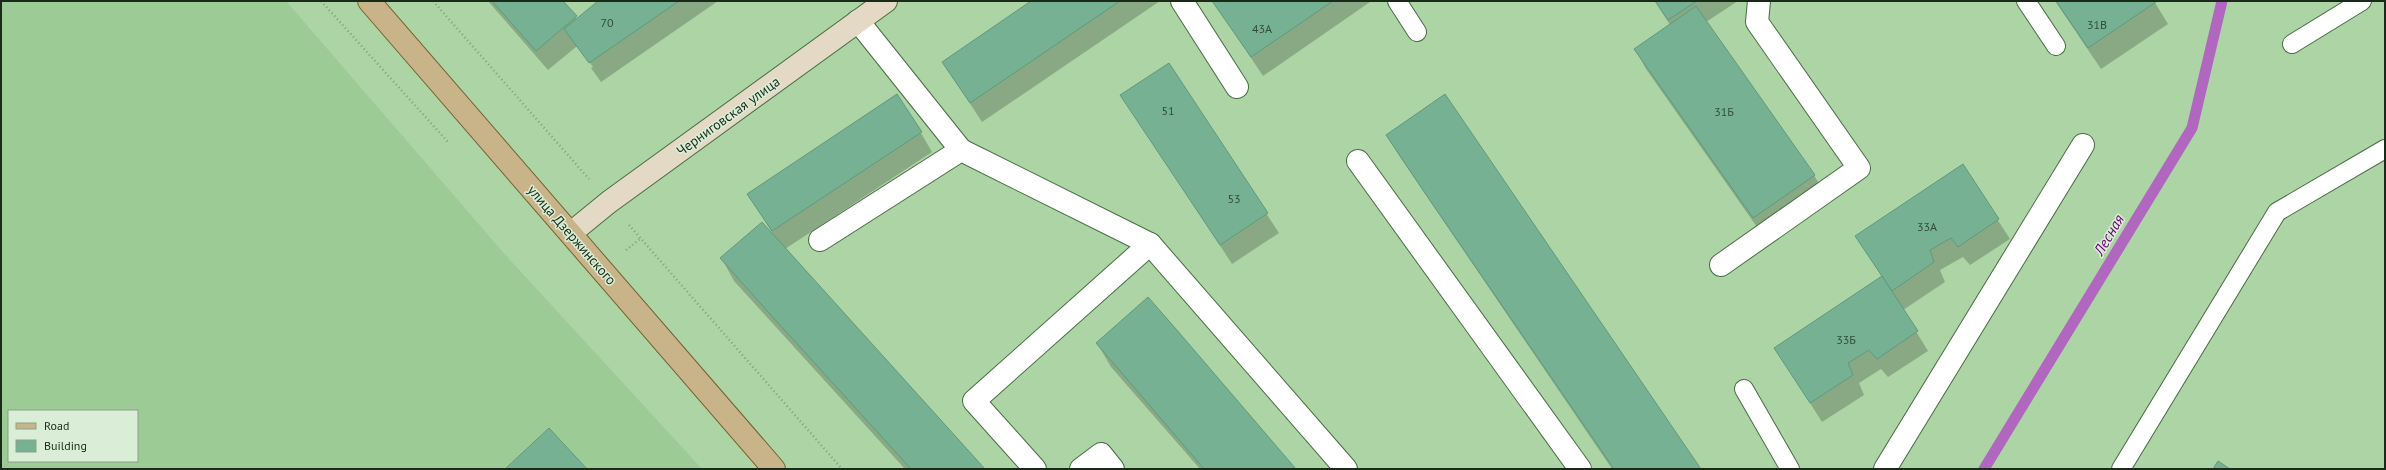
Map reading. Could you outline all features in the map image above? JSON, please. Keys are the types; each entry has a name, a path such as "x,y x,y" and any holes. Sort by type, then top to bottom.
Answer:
{"main road":[{"name":"улица Дзержинского","path":"369,1 571,233 663,344 774,469"},
{"name":"Черниговская улица","path":"571,233 610,202 886,1"}],"street":[{"path":"1182,1 1237,87"},
{"path":"1721,265 1859,168 1757,22 1759,1"},
{"path":"858,21 961,150 1150,244 1346,469"},
{"path":"1885,469 2083,145"},
{"path":"820,240 961,150"},
{"path":"1358,161 1580,469"},
{"path":"1035,469 974,401 1150,244"},
{"path":"1081,469 1101,454 1113,469"}],"lane":[{"path":"1397,1 1417,32"},
{"path":"2026,1 2056,46"},
{"path":"2292,44 2362,1"},
{"path":"2121,469 2277,212 2385,149"},
{"path":"1744,388 1790,469"}],"path":[{"path":"433,1 842,469"}],"shaded area":[{"path":"1,1 286,1 501,250 702,469 1,469"}],"building":[{"path":"492,1 563,1 577,16 536,51"},
{"path":"598,1 679,1 589,63 564,29"},
{"path":"1031,1 1120,1 970,103 942,62"},
{"path":"1212,1 1333,1 1251,57"},
{"path":"1655,1 1697,1 1668,20"},
{"path":"2056,1 2155,1 2156,2 2088,48"},
{"path":"1696,6 1815,175 1753,218 1634,49"},
{"path":"1169,63 1268,213 1220,245 1120,95"},
{"path":"897,94 922,132 772,231 747,194"},
{"path":"1445,94 1701,469 1614,469 1427,196 1386,135"},
{"path":"1963,164 1999,219 1958,247 1951,238 1930,250 1934,262 1892,291 1855,236"},
{"path":"762,222 985,469 911,469 769,313 720,258"},
{"path":"1882,276 1918,331 1877,359 1869,350 1848,363 1853,375 1810,403 1774,348"},
{"path":"1148,297 1296,469 1204,469 1096,343"},
{"path":"549,428 587,469 505,469"},
{"path":"2218,461 2230,469 2213,469"}],"waterway":[{"name":"Лесная","path":"1984,469 2192,128 2222,1"}]}
